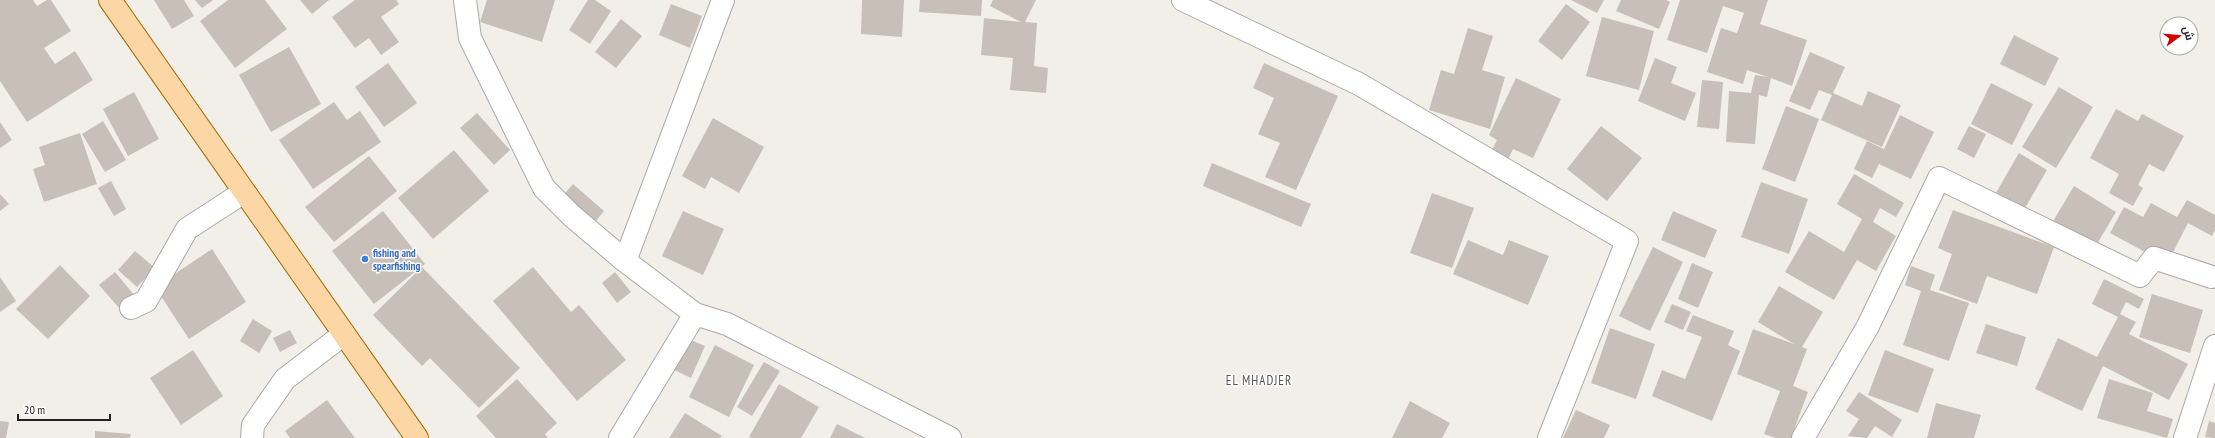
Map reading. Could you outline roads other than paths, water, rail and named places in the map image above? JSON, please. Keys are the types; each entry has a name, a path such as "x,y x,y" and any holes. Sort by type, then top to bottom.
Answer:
{"main road":[{"path":"110,0 417,438"}],"street":[{"path":"465,0 470,38 544,188 572,216 625,261 695,314 727,324 950,438"},
{"path":"625,261 724,0"},
{"path":"1183,0 1359,84 1627,241 1550,438"},
{"path":"1803,438 1868,326 1939,178 2140,276 2154,258 2214,276"},
{"path":"131,308 146,301 187,229 244,192"},
{"path":"620,438 695,314"},
{"path":"252,438 253,425 285,379 344,334"},
{"path":"2186,438 2215,346"}],"place":[{"name":"fishing and spearfishing","path":"365,259"}],"district":[{"name":"EL MHADJER","path":"1259,380"}]}
